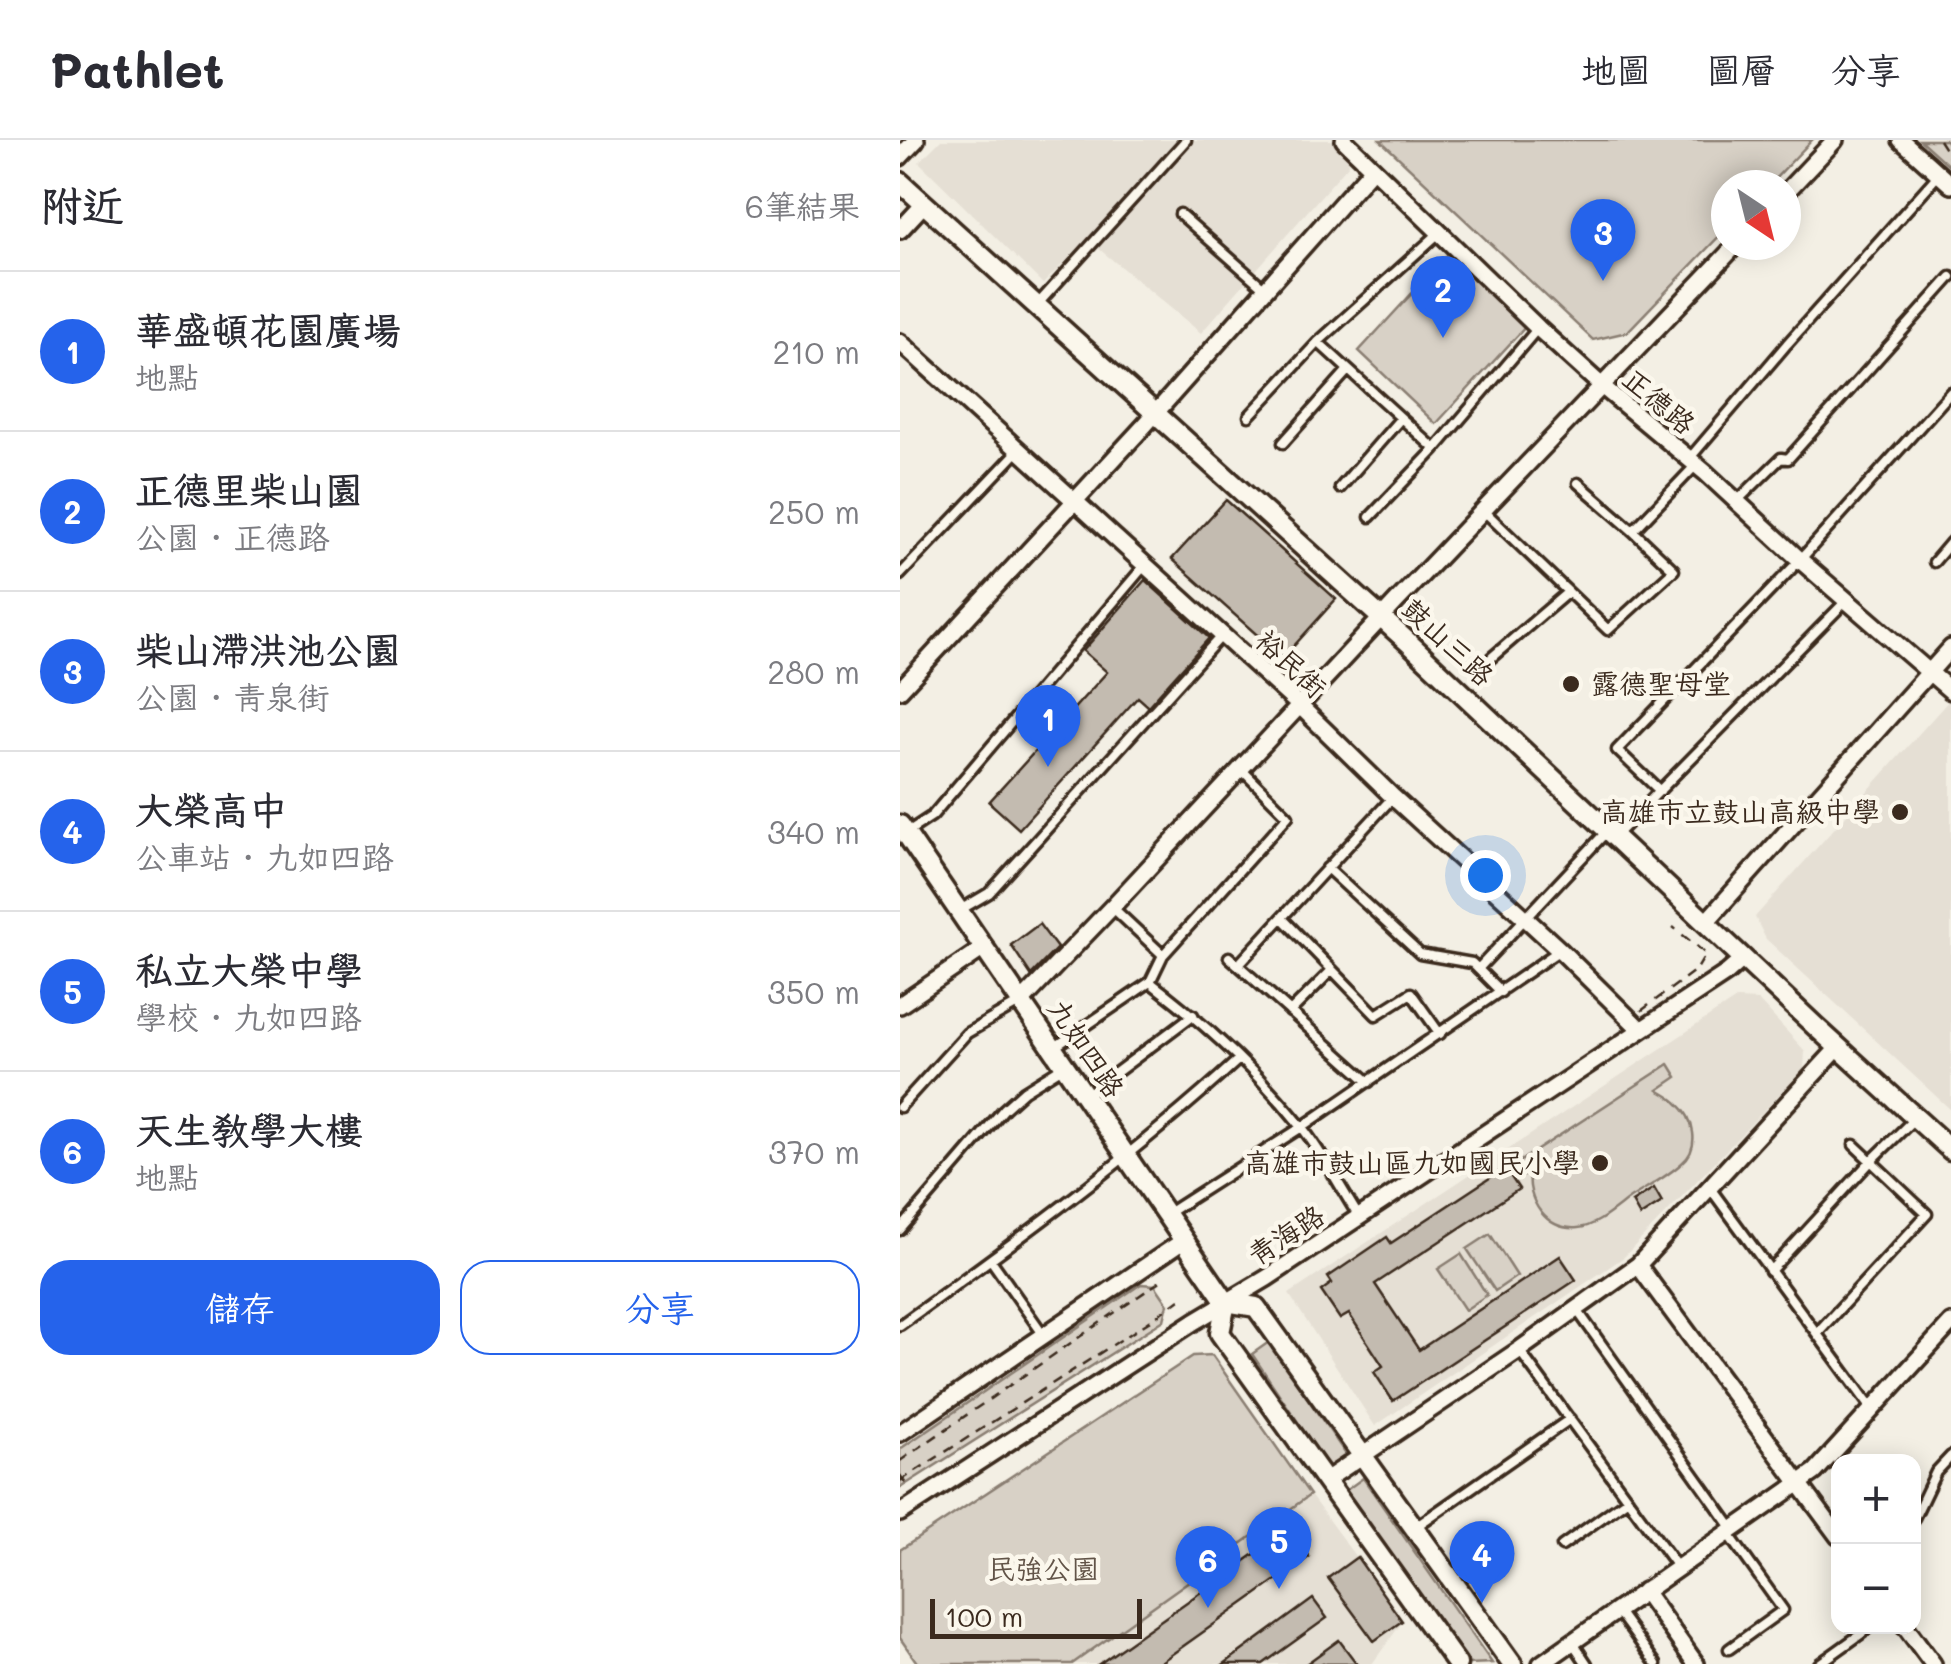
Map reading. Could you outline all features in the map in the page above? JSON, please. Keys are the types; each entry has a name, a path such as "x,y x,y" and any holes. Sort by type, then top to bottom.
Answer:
{"street":[{"path":"900,158 916,140"},
{"name":"正德路","path":"1344,140 1538,328 1951,691"},
{"path":"1801,176 1835,140"},
{"path":"1901,140 1945,180"},
{"path":"900,690 1156,414 1373,168"},
{"name":"鼓山三路","path":"900,182 1381,618 1951,1150"},
{"path":"900,230 924,204"},
{"path":"1022,1002 1722,260"},
{"name":"裕民街","path":"900,342 1300,705 1642,1030"},
{"path":"1706,922 1951,648"},
{"name":"九如四路","path":"903,829 1226,1302 1256,1306 1512,1664"},
{"path":"900,1005 984,947"},
{"name":"青海路","path":"900,1513 1360,1217 1744,958"},
{"path":"1326,1480 1638,1266 1838,1048"},
{"path":"900,1433 1182,1241"},
{"path":"1638,1266 1831,1526"},
{"name":"九如四路","path":"1226,1302 1220,1333 1457,1664"},
{"path":"1541,1664 1814,1472 1951,1322"},
{"path":"1644,1591 1696,1664"},
{"path":"1911,1634 1933,1664"}],"lane":[{"path":"1036,306 1186,140"},
{"path":"1633,531 1787,344 1945,180"},
{"path":"1180,214 1266,289"},
{"path":"1250,416 1318,342 1439,233"},
{"path":"1736,502 1782,458 1788,458 1951,277"},
{"path":"1370,518 1435,450 1538,328"},
{"path":"1318,342 1435,450"},
{"path":"1282,443 1348,370"},
{"path":"1660,791 1617,750 1800,560 1951,392"},
{"path":"1340,488 1401,418"},
{"path":"900,575 1019,450"},
{"path":"1483,510 1608,630 1674,570 1578,483"},
{"path":"1934,562 1951,542"},
{"path":"903,829 932,816 1145,564"},
{"path":"1492,658 1568,592"},
{"path":"1478,970 1848,599"},
{"path":"959,910 989,893 1222,635"},
{"path":"1052,1049 1150,982 1163,955 1288,816 1240,768"},
{"path":"1238,965 1393,796"},
{"path":"1327,868 1420,954 1472,963 1501,992"},
{"path":"1112,907 1163,955"},
{"path":"1282,918 1376,1015 1411,992 1440,1034"},
{"path":"1165,1215 1302,1128 1560,950"},
{"path":"1229,957 1369,1082"},
{"path":"1290,1012 1332,970"},
{"path":"1150,982 1193,1014 1302,1128 1360,1217"},
{"path":"900,1107 967,1033 1022,1002"},
{"path":"1085,1096 1193,1014"},
{"path":"900,1325 1126,1157 1239,1060"},
{"path":"900,1230 1004,1109 1064,1066"},
{"path":"1770,1271 1915,1118"},
{"path":"1817,1333 1927,1214 1854,1145"},
{"path":"1710,1188 1872,1408"},
{"path":"991,1260 1043,1334"},
{"path":"1577,1310 1783,1610 1729,1650"},
{"path":"1519,1350 1678,1568"},
{"path":"1414,1528 1570,1419"},
{"path":"1921,1503 1936,1472 1951,1456"},
{"path":"1562,1546 1628,1499"},
{"path":"1618,1610 1656,1664"},
{"path":"1819,1664 1861,1634"},
{"path":"1572,1642 1587,1664"}],"path":[{"path":"1939,140 1951,159"},
{"path":"1640,1012 1696,969 1706,954 1673,927"},
{"path":"900,1462 1162,1280"},
{"path":"917,1501 901,1478 1180,1299"}],"shaded area":[{"path":"941,140 1337,140 1347,148 1349,164 1201,333 1087,239 1043,284 919,162"},
{"name":"高雄市立鼓山高級中學","path":"1951,698 1951,1110 1766,939 1755,917"},
{"name":"高雄市鼓山區九如國民小學","path":"1736,999 1758,1000 1805,1051 1804,1069 1624,1257 1375,1426 1289,1294"},
{"path":"1310,1495 1403,1621 1372,1664 1072,1664"}],"green space":[{"path":"1380,140 1812,140 1783,170 1711,170 1711,245 1627,332 1593,340"},
{"path":"1920,140 1946,140 1951,148 1951,168"},
{"path":"1450,252 1527,325 1436,424 1359,351"},
{"path":"1669,1064 1677,1077 1658,1090 1688,1116 1693,1141 1688,1156 1670,1173 1592,1224 1567,1228 1548,1219 1531,1193 1530,1172 1519,1179 1511,1167"},
{"path":"1490,1234 1517,1276 1495,1291 1467,1249"},
{"path":"1461,1254 1487,1295 1465,1310 1438,1269"},
{"path":"1141,1284 1155,1285 1168,1304 1164,1320 900,1488 900,1449"},
{"path":"1269,1342 1347,1456 1329,1468 1252,1354"},
{"name":"民強公園","path":"1212,1355 1310,1495 1072,1664 918,1664 900,1638 900,1550 1193,1356"},
{"path":"1363,1478 1492,1663 1467,1664 1345,1491"}],"building":[{"path":"1226,500 1336,599 1283,658 1172,559"},
{"path":"1145,580 1209,638 1148,706 1138,697 1019,829 989,802 1107,672 1083,651"},
{"path":"1039,924 1057,948 1031,975 1011,945"},
{"path":"1505,1168 1519,1189 1375,1284 1419,1350 1560,1256 1576,1280 1393,1401 1374,1372 1383,1366 1349,1314 1340,1319 1321,1291 1332,1283 1328,1277 1387,1237 1391,1243"},
{"path":"1654,1188 1662,1202 1640,1216 1632,1202"},
{"path":"1290,1529 1309,1557 1158,1664 1099,1664"},
{"path":"1357,1557 1402,1621 1374,1641 1328,1578"},
{"path":"1313,1599 1327,1618 1263,1664 1224,1664"},
{"path":"1339,1640 1357,1664 1306,1664"}],"place":[{"name":"柴山滯洪池公園","path":"1603,281"},
{"name":"正德里柴山園","path":"1443,338"},
{"name":"露德聖母堂","path":"1571,684"},
{"name":"華盛頓花園廣場","path":"1048,767"},
{"name":"高雄市立鼓山高級中學","path":"1900,812"},
{"name":"高雄市鼓山區九如國民小學","path":"1600,1163"},
{"name":"私立大榮中學","path":"1279,1589"},
{"name":"大榮高中","path":"1482,1603"},
{"name":"天生教學大樓","path":"1208,1608"}]}
